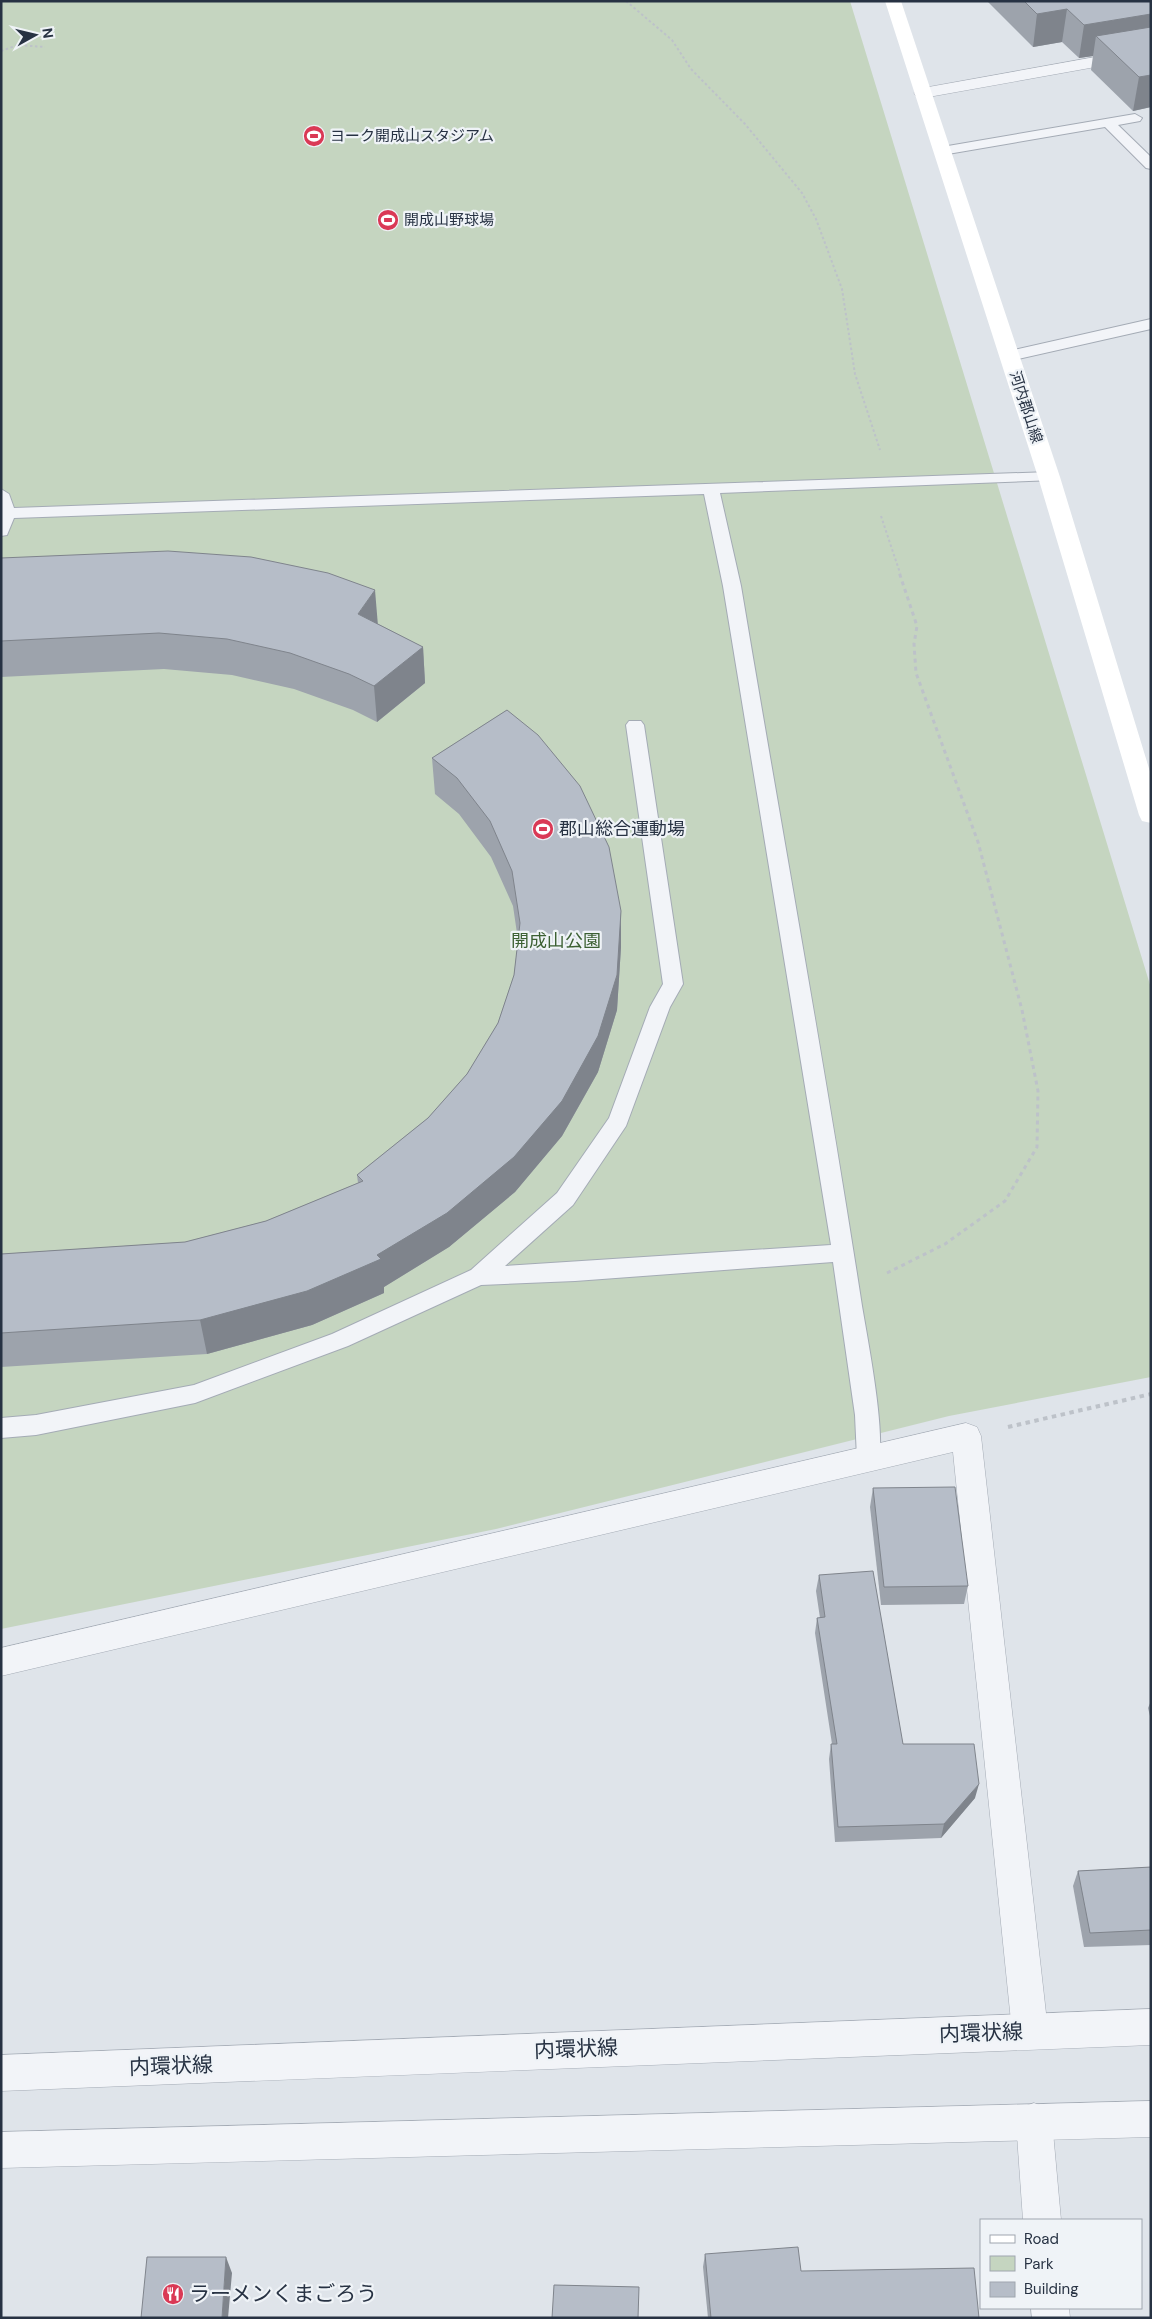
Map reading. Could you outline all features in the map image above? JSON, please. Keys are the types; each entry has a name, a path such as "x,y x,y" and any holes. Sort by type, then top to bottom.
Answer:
{"main road":[{"name":"河内郡山線","path":"893,1 1049,478 1151,815"}],"street":[{"path":"923,93 1151,52"},
{"path":"1,1662 966,1436 1030,2031"},
{"name":"内環状線","path":"1,2073 1151,2027"},
{"path":"1,2150 1151,2120"},
{"path":"1034,2122 1042,2219"}],"lane":[{"path":"942,151 1135,118"},
{"path":"1107,122 1151,165"},
{"path":"1009,356 1151,324"},
{"path":"7,513 1049,478"},
{"path":"711,489 732,586 843,1253 867,1415 869,1458"},
{"path":"1,494 7,513 1,531"},
{"path":"1,1428 36,1425 195,1394 340,1340 479,1276 566,1199 618,1120 660,1007 673,984 634,725"},
{"path":"479,1276 575,1272 843,1253"}],"path":[{"path":"626,1 672,40 691,69 745,124 807,202 816,219 842,289 855,374 864,407 893,483"},
{"path":"1,51 18,45 45,48"},
{"path":"848,1286 882,1275 944,1244 1005,1200 1037,1147 1038,1091 1022,1010 978,842 916,673 914,644 917,626 872,484"},
{"path":"966,1436 1151,1394"}],"green space":[{"name":"開成山公園","path":"1,1 850,1 1151,988 1151,1377 949,1416 496,1529 1,1629"}],"building":[{"path":"1024,1 1151,1 1151,14 1084,25 1067,9 1037,14"},
{"path":"1151,27 1151,75 1139,77 1096,36"},
{"path":"168,551 251,557 328,573 375,590 358,614 423,647 374,686 349,674 290,653 227,639 159,633 1,641 1,558"},
{"path":"507,710 538,735 580,786 609,847 621,911 617,975 598,1036 562,1101 514,1157 447,1213 377,1255 381,1259 307,1291 200,1320 1,1333 1,1254 185,1242 266,1221 363,1181 357,1175 428,1118 467,1074 498,1023 514,975 520,923 512,871 490,821 457,778 432,758"},
{"path":"955,1487 968,1586 884,1587 873,1488"},
{"path":"873,1571 903,1744 974,1744 979,1784 944,1824 838,1827 831,1744 837,1744 817,1618 825,1617 819,1575"},
{"path":"1151,1867 1151,1930 1090,1933 1078,1871"},
{"path":"798,2247 801,2271 974,2268 979,2318 711,2318 705,2254"},
{"path":"147,2257 226,2257 222,2318 141,2318"},
{"path":"554,2285 639,2287 638,2318 552,2318"}],"place":[{"name":"ヨーク開成山スタジアム","path":"314,136"},
{"name":"開成山野球場","path":"388,220"},
{"name":"郡山総合運動場","path":"543,829"},
{"name":"ラーメンくまごろう","path":"173,2294"}]}
